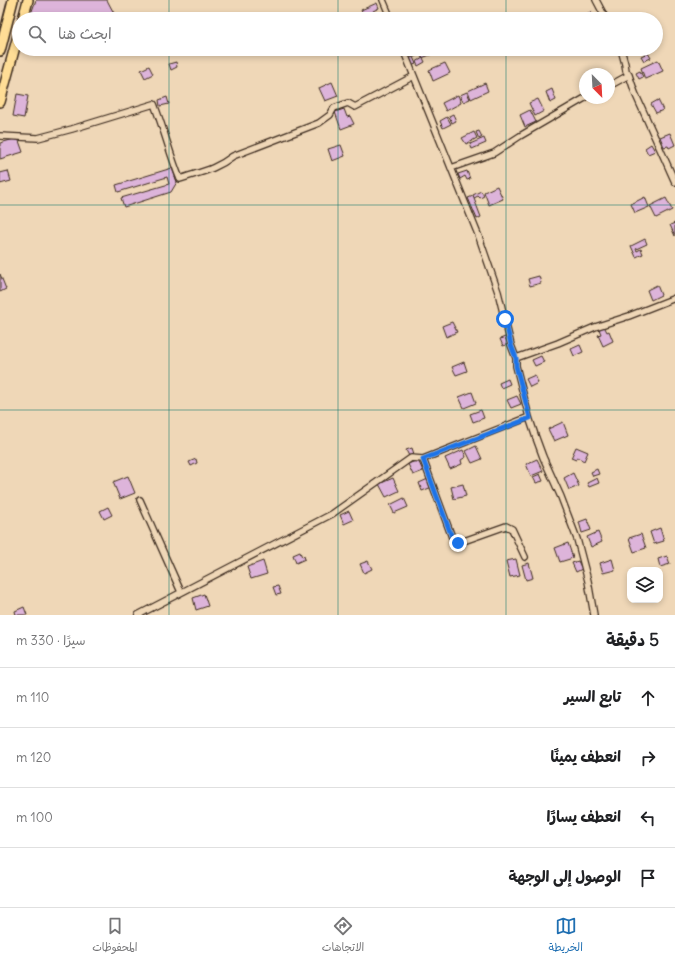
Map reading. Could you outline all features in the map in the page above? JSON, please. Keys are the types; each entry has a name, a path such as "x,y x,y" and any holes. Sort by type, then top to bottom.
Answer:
{"main road":[{"path":"0,51 13,0"},
{"path":"24,12 28,0"},
{"path":"0,102 12,56"}],"street":[{"path":"383,0 388,12"},
{"path":"596,0 602,12"},
{"path":"406,56 482,246 498,292 511,345 516,358 516,366 530,418 543,457 561,497 582,555 594,615"},
{"path":"623,56 626,64 626,71 629,75 635,93 675,182"},
{"path":"615,83 629,75"},
{"path":"0,136 38,138 154,104 180,179 213,169 233,156 319,123 330,116 334,108 348,103 355,107 414,76"},
{"path":"451,168 494,153 579,102"},
{"path":"516,358 675,298"},
{"path":"138,615 332,514 411,458 423,459 530,418"},
{"path":"423,459 453,540 458,543 506,526 512,529 525,557"},
{"path":"140,500 181,592"}],"building":[{"path":"36,0 107,0 113,12 32,12"},
{"path":"377,3 379,8 374,12 362,12 361,10"},
{"path":"641,56 650,56 651,58 644,61"},
{"path":"413,57 416,64 411,66 408,59"},
{"path":"423,58 425,62 418,66 416,62"},
{"path":"658,60 663,71 645,79 641,68"},
{"path":"176,62 177,67 171,70 169,64"},
{"path":"445,63 450,73 433,81 429,70"},
{"path":"149,66 153,74 145,78 141,70"},
{"path":"640,71 643,77 639,79 636,73"},
{"path":"332,82 338,96 325,101 319,88"},
{"path":"485,83 488,91 471,99 468,91"},
{"path":"552,89 556,100 550,103 546,92"},
{"path":"467,92 470,99 463,102 460,95"},
{"path":"17,94 28,96 24,118 13,116"},
{"path":"458,95 461,103 446,111 442,103"},
{"path":"167,97 169,104 160,106 159,100"},
{"path":"538,99 544,111 535,116 529,103"},
{"path":"658,100 663,110 656,113 651,104"},
{"path":"344,109 347,117 350,116 354,124 341,129 335,112"},
{"path":"530,110 536,122 525,127 520,115"},
{"path":"453,114 456,121 452,123 449,116"},
{"path":"447,117 451,124 443,128 440,121"},
{"path":"479,131 482,137 479,139 476,132"},
{"path":"474,132 477,138 466,144 462,138"},
{"path":"670,133 675,145 669,148 668,146 664,147 660,137"},
{"path":"18,138 23,152 0,159 0,143"},
{"path":"484,138 486,143 472,149 470,144"},
{"path":"651,144 655,151 648,154 645,148"},
{"path":"341,145 345,156 332,161 328,149"},
{"path":"172,168 177,182 171,192 124,207 121,198 169,184 167,177 118,192 116,185"},
{"path":"8,171 11,181 0,184 0,173"},
{"path":"467,171 470,179 467,180 465,176 460,179 458,174"},
{"path":"497,186 503,199 489,205 484,192"},
{"path":"481,191 484,196 474,198 473,195"},
{"path":"473,196 481,217 477,219 468,198"},
{"path":"645,197 649,207 635,213 631,204"},
{"path":"666,198 672,210 656,218 650,206"},
{"path":"675,223 675,236 670,225"},
{"path":"645,239 647,244 636,249 637,251 641,249 643,254 636,257 631,246"},
{"path":"0,274 6,289 0,292"},
{"path":"539,276 541,283 530,286 528,279"},
{"path":"657,285 661,295 651,300 647,290"},
{"path":"452,322 457,332 446,337 442,326"},
{"path":"604,326 607,332 609,331 613,341 603,346 598,335 601,334 599,329"},
{"path":"505,337 508,344 503,346 500,339"},
{"path":"580,345 583,352 574,356 571,349"},
{"path":"541,356 544,362 535,366 532,360"},
{"path":"464,362 467,371 456,375 452,367"},
{"path":"535,375 538,383 530,387 526,379"},
{"path":"508,379 510,384 501,388 499,383"},
{"path":"472,392 476,403 464,408 459,397"},
{"path":"517,396 521,404 511,408 507,400"},
{"path":"481,410 484,418 473,422 470,414"},
{"path":"563,422 568,435 554,441 548,429"},
{"path":"476,446 482,459 472,463 466,451"},
{"path":"576,447 588,452 584,461 577,457 576,460 571,458"},
{"path":"412,448 414,454 409,456 406,450"},
{"path":"463,450 466,457 461,460 462,464 450,469 445,458"},
{"path":"196,459 197,463 191,466 189,462"},
{"path":"537,459 543,471 531,476 526,464"},
{"path":"418,460 423,471 413,475 408,464"},
{"path":"597,469 599,474 593,476 591,472"},
{"path":"573,473 579,486 569,490 564,478"},
{"path":"540,474 543,481 536,483 533,477"},
{"path":"128,476 135,493 120,499 113,482"},
{"path":"393,478 399,491 386,497 379,484"},
{"path":"597,478 599,483 589,487 587,483"},
{"path":"428,479 432,487 422,491 419,483"},
{"path":"463,484 466,496 454,499 451,487"},
{"path":"404,498 408,507 394,513 390,505"},
{"path":"108,507 112,515 104,519 100,511"},
{"path":"349,511 353,520 344,524 340,515"},
{"path":"587,519 591,530 582,533 579,522"},
{"path":"660,528 664,541 654,544 650,532"},
{"path":"598,532 602,542 591,547 587,537"},
{"path":"641,534 646,548 634,552 629,538"},
{"path":"568,543 573,558 560,562 555,548"},
{"path":"300,552 302,557 304,556 305,559 296,563 293,555"},
{"path":"667,556 670,564 660,567 658,559"},
{"path":"516,559 520,575 510,577 506,561"},
{"path":"612,559 615,570 603,573 600,563"},
{"path":"263,561 267,574 251,579 247,567"},
{"path":"368,561 372,569 364,573 360,564"},
{"path":"578,561 582,569 576,572 572,563"},
{"path":"529,563 533,578 526,580 522,565"},
{"path":"278,586 281,594 276,595 273,587"},
{"path":"204,594 208,606 196,610 193,598"},
{"path":"24,607 27,615 16,615 15,611"}],"route":[{"path":"458,543 453,540 423,459 530,418 505,319"}]}
